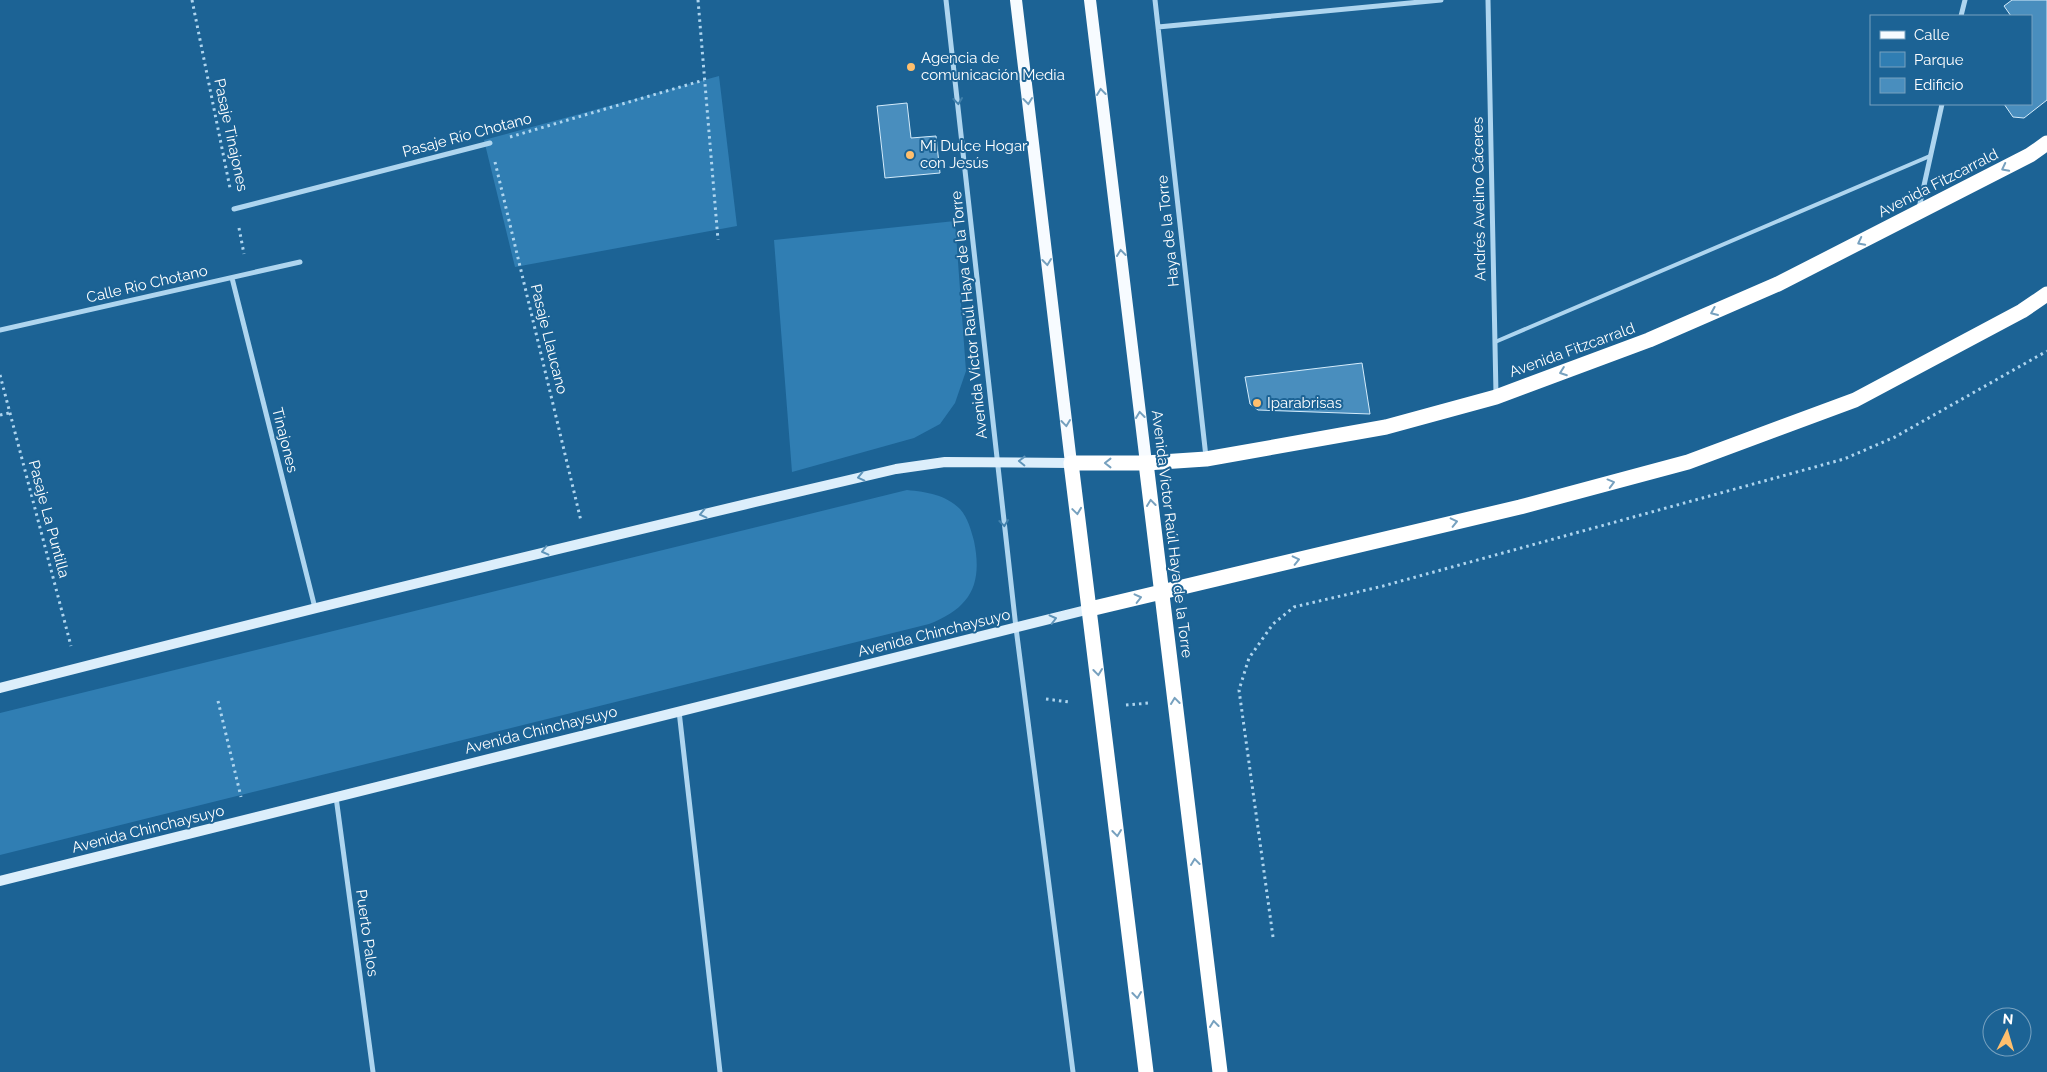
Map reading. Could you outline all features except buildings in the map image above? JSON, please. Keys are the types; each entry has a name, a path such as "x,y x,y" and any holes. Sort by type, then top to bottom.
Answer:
{"highway":[{"name":"Avenida Fitzcarrald","path":"1071,463 1146,463 1206,459 1386,427 1496,397 1649,340 1769,288 1917,214 2030,155 2047,143"},
{"path":"1090,609 1511,509 1688,462 1855,400 2022,311 2047,294"},
{"path":"1071,463 1146,1072"},
{"name":"Avenida Victor Raúl Haya de la Torre","path":"1146,463 1220,1072"}],"main road":[{"path":"1016,0 1071,463"},
{"name":"Avenida Victor Raúl Haya de la Torre","path":"1090,0 1146,463"}],"street":[{"name":"Avenida Víctor Raúl Haya de la Torre","path":"946,0 1016,628 1072,1072"},
{"name":"Haya de la Torre","path":"1155,0 1206,459"},
{"path":"1158,27 1441,0"},
{"name":"Andrés Avelino Cáceres","path":"1488,0 1496,397"},
{"path":"1961,15 1965,0"},
{"path":"1917,214 1942,105"},
{"name":"Pasaje Río Chotano","path":"234,209 490,143"},
{"name":"Calle Rio Chotano","path":"0,330 300,262"},
{"name":"Tinajones","path":"232,278 314,608"},
{"path":"0,688 586,541 896,469 945,462 1071,463"},
{"name":"Avenida Chinchaysuyo","path":"0,881 1090,609"},
{"path":"680,710 720,1072"},
{"name":"Puerto Palos","path":"336,797 373,1072"}],"lane":[{"path":"1495,342 1930,156"}],"path":[{"name":"Pasaje Tinajones","path":"192,0 248,274"},
{"path":"698,0 718,240"},
{"name":"Pasaje Río Chotano","path":"490,143 704,80"},
{"name":"Pasaje Llaucano","path":"490,143 586,541"},
{"path":"1273,937 1239,690 1249,658 1273,624 1294,607 1383,586 1844,459 1896,438 2047,351"},
{"name":"Pasaje La Puntilla","path":"0,375 77,668"},
{"path":"0,415 9,413"},
{"path":"1038,698 1069,702"},
{"path":"218,701 246,819"},
{"path":"1118,705 1157,703"}],"green space":[{"path":"719,76 737,226 515,267 484,140"},
{"path":"955,221 966,371 955,403 940,424 914,438 792,472 774,240"},
{"path":"907,490 936,495 955,504 965,516 974,541 977,570 975,582 970,593 955,610 929,624 0,855 0,713"}],"place":[{"name":"Agencia de comunicación Media","path":"911,67"},
{"name":"Mi Dulce Hogar con Jesús","path":"910,155"},
{"name":"Iparabrisas","path":"1257,403"}]}
